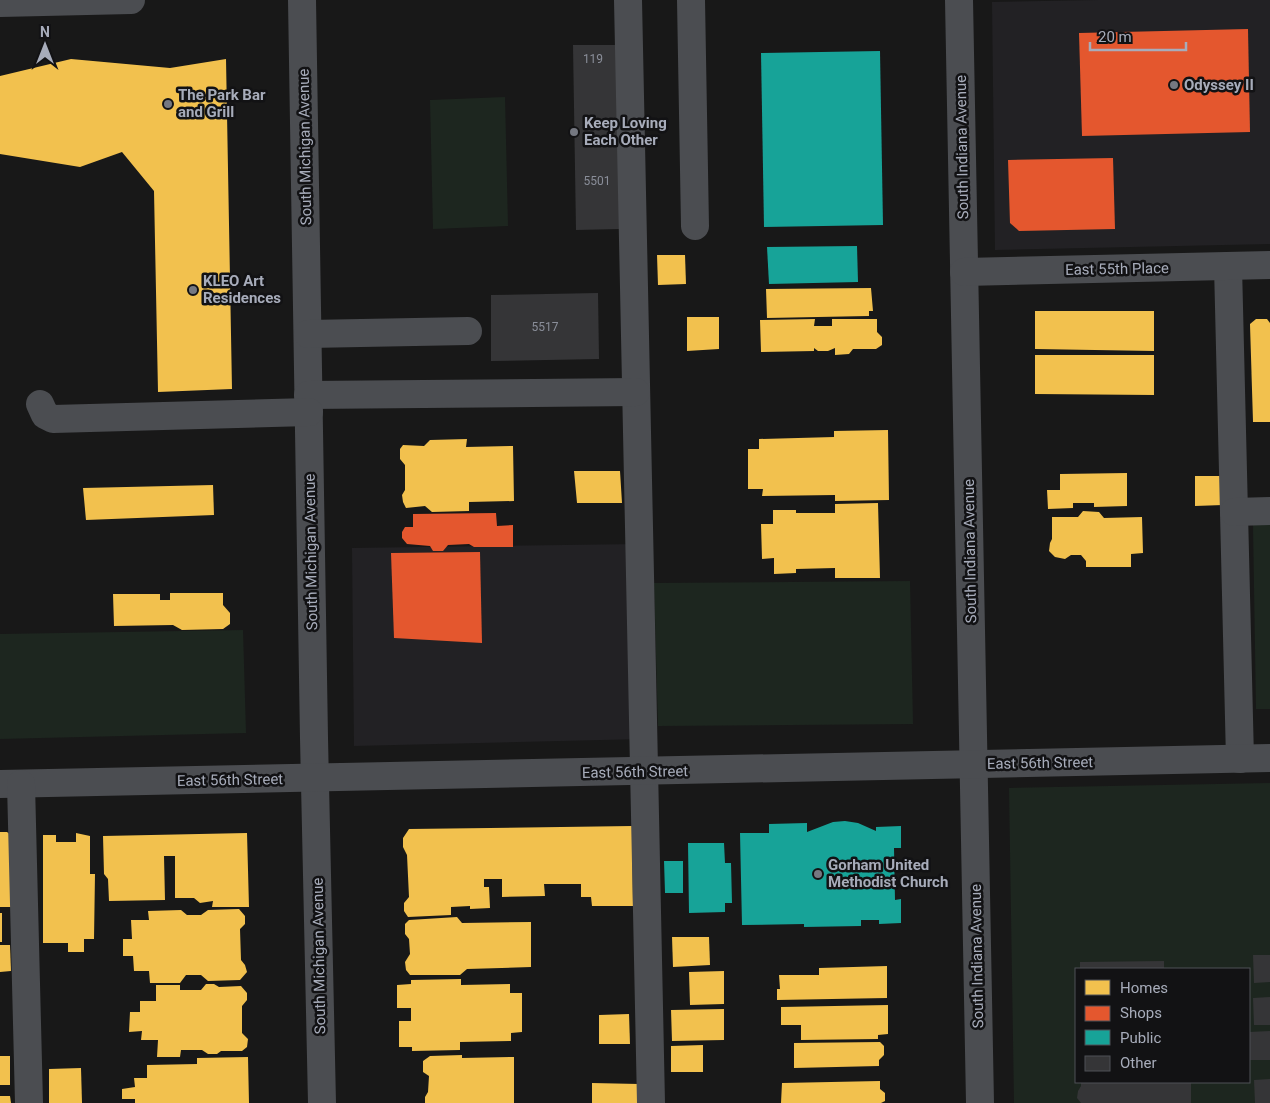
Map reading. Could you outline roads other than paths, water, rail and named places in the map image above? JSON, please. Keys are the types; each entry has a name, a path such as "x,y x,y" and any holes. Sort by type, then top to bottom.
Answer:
{"street":[{"path":"0,3 131,0"},
{"name":"South Michigan Avenue","path":"302,0 314,778 322,1103"},
{"path":"628,0 651,1103"},
{"path":"691,0 695,226"},
{"name":"South Indiana Avenue","path":"959,0 980,1103"},
{"name":"East 55th Place","path":"964,272 1270,265"},
{"path":"1228,266 1240,759"},
{"path":"308,334 468,331"},
{"path":"40,404 45,415 53,419 309,404 636,392"},
{"path":"1234,512 1270,511"},
{"name":"East 56th Street","path":"11,784 1270,758"},
{"path":"11,784 29,1103"}],"place":[{"name":"Odyssey II","path":"1174,85"},
{"name":"The Park Bar and Grill","path":"168,104"},
{"name":"Keep Loving Each Other","path":"574,132"},
{"name":"KLEO Art Residences","path":"193,290"},
{"name":"Gorham United Methodist Church","path":"818,874"}]}
